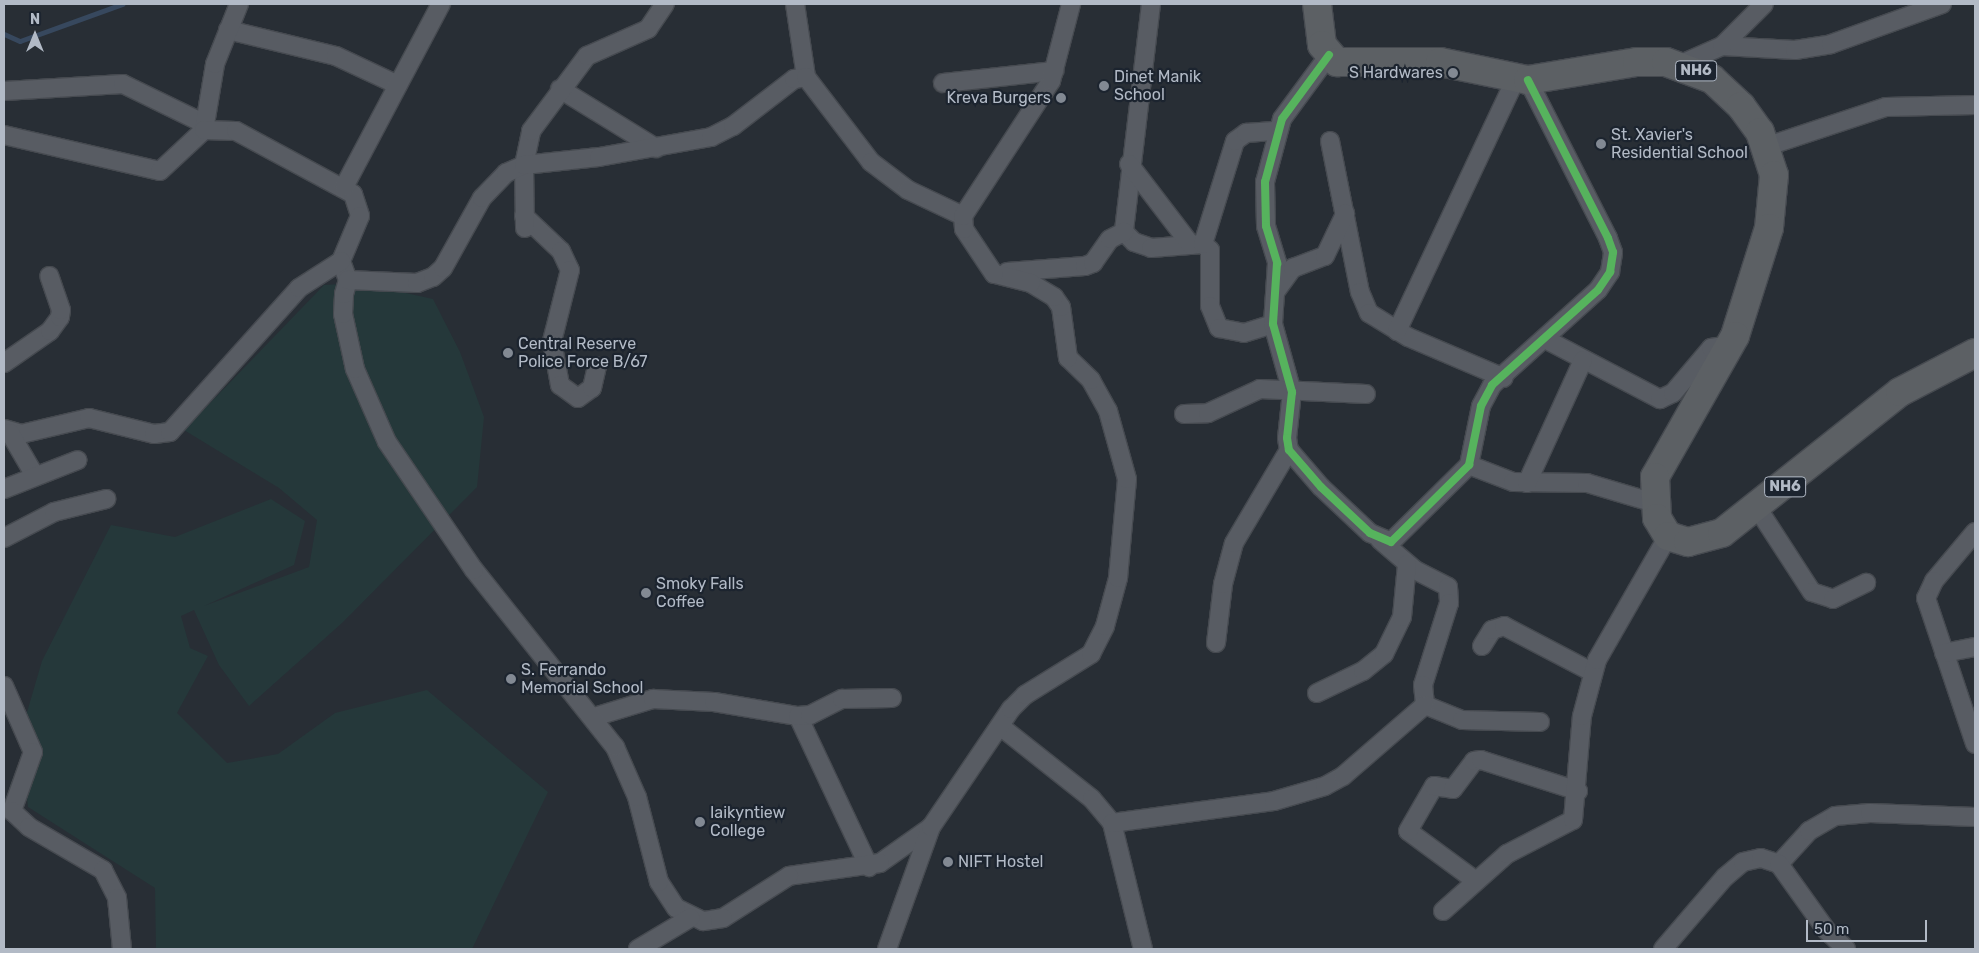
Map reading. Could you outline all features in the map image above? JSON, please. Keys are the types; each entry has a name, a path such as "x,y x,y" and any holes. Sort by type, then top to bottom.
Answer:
{"highway":[{"path":"1317,4 1318,33 1329,55"},
{"name":"NH6","path":"1329,55 1352,65 1440,62 1521,80 1637,62 1679,65 1725,89 1768,146 1774,174 1773,210 1731,345 1671,444 1655,477 1654,503 1661,529 1668,536 1688,542 1704,540 1722,533 1758,509 1900,392 1975,353"}],"street":[{"path":"4,136 160,171 204,127 216,64 239,4"},
{"path":"344,187 441,4"},
{"path":"598,367 592,388 578,398 560,385 552,340 570,270 560,251 524,222 524,165 531,132 560,89 587,56 648,29 665,4"},
{"path":"795,4 806,77 871,162 908,190 963,216"},
{"path":"887,949 931,827 1000,726 1025,695 1075,667 1099,640 1118,578 1128,502 1124,456 1115,431 1091,380 1068,358 1061,307 1045,289 994,274 964,229 963,216 1038,104 1054,71 1071,4"},
{"path":"1124,232 1130,164 1151,4"},
{"path":"1679,65 1722,46 1764,4"},
{"path":"1722,46 1796,50 1831,44 1942,4"},
{"path":"228,30 336,56 398,85"},
{"path":"1216,643 1223,584 1234,543 1289,450 1292,392 1273,324 1277,264 1264,202 1268,159 1277,131 1291,103 1329,55"},
{"path":"943,83 1054,71"},
{"path":"348,280 417,283 433,277 494,183 524,165 656,148 711,137 794,79 806,77"},
{"path":"1397,331 1521,80"},
{"path":"1380,540 1401,536 1469,465 1485,395 1598,290 1610,272 1613,252 1521,80"},
{"path":"4,91 123,84 204,127 236,131 344,187 358,204 360,216 341,261 299,288 170,432 154,434 96,418 7,431 34,474"},
{"path":"560,89 656,148"},
{"path":"1768,146 1886,107 1975,105"},
{"path":"1197,244 1235,141 1246,133 1277,131"},
{"path":"1330,141 1364,304 1370,313 1397,331 1504,378"},
{"path":"1130,164 1197,244 1210,250 1210,306 1219,328 1244,333 1273,324"},
{"path":"1276,292 1293,268 1326,256 1344,214"},
{"path":"1124,232 1134,242 1150,248 1197,244"},
{"path":"994,274 1085,266 1093,263 1110,239 1124,232"},
{"path":"341,261 348,280 343,314 347,341 371,411 387,442 474,570 594,717 627,769 659,882 676,908 690,918"},
{"path":"4,363 50,330 60,317 62,310 49,276"},
{"path":"1545,340 1660,399 1672,393 1711,348 1731,345"},
{"path":"1527,483 1583,360"},
{"path":"1184,414 1208,413 1260,389 1366,394"},
{"path":"1289,450 1321,487 1407,564 1444,583 1450,595 1423,685 1426,705"},
{"path":"4,489 34,474 78,460"},
{"path":"1469,465 1499,479 1527,483 1587,483 1654,503"},
{"path":"4,538 54,512 106,499"},
{"path":"1758,509 1812,592 1833,599 1866,583"},
{"path":"1975,532 1928,588 1928,608 1975,744"},
{"path":"1442,911 1524,843 1573,820 1578,791 1582,716 1592,672 1603,643 1638,594 1668,536"},
{"path":"1317,693 1363,671 1384,654 1402,617 1407,564"},
{"path":"1482,646 1492,630 1504,626 1592,672"},
{"path":"1944,653 1975,647"},
{"path":"4,686 33,752 12,811 29,826 103,870 117,898 122,949"},
{"path":"594,717 653,699 714,702 798,716 810,715 842,699 892,698"},
{"path":"1112,822 1274,801 1325,786 1343,776 1426,705"},
{"path":"1426,705 1462,720 1540,722"},
{"path":"798,716 869,867"},
{"path":"1000,726 1092,799 1112,822 1143,949"},
{"path":"1476,881 1408,831 1434,786 1453,789 1474,761 1481,760 1578,791"},
{"path":"1779,864 1809,831 1835,816 1870,812 1975,817"},
{"path":"638,949 690,918 723,918 789,876 869,867 899,852 931,827"},
{"path":"1664,949 1691,922 1712,891 1743,862 1760,858 1779,864 1827,931 1846,949"}],"shaded area":[{"path":"360,283 433,299 460,352 484,417 477,487 342,623 249,706 219,665 194,610 181,616 190,648 208,656 177,713 227,763 278,754 335,713 427,690 548,792 472,949 156,949 155,888 28,807 20,736 42,661 111,525 175,537 271,499 305,521 294,565 204,606 309,567 317,520 279,488 184,430 324,285"}],"waterway":[{"path":"4,34 20,41 122,4"}],"cycle path":[{"path":"1329,55 1282,119 1265,182 1266,226 1277,263 1273,324 1292,392 1287,438 1289,450 1321,487 1370,533 1391,542 1469,465 1481,406 1492,385 1598,290 1610,272 1613,252 1608,238 1528,80"}],"place":[{"name":"S Hardwares","path":"1453,73"},
{"name":"Dinet Manik School","path":"1104,86"},
{"name":"Kreva Burgers","path":"1061,98"},
{"name":"St. Xavier's Residential School","path":"1601,144"},
{"name":"Central Reserve Police Force B/67","path":"508,353"},
{"name":"Smoky Falls Coffee","path":"646,593"},
{"name":"S. Ferrando Memorial School","path":"511,679"},
{"name":"Iaikyntiew College","path":"700,822"},
{"name":"NIFT Hostel","path":"948,862"}]}
